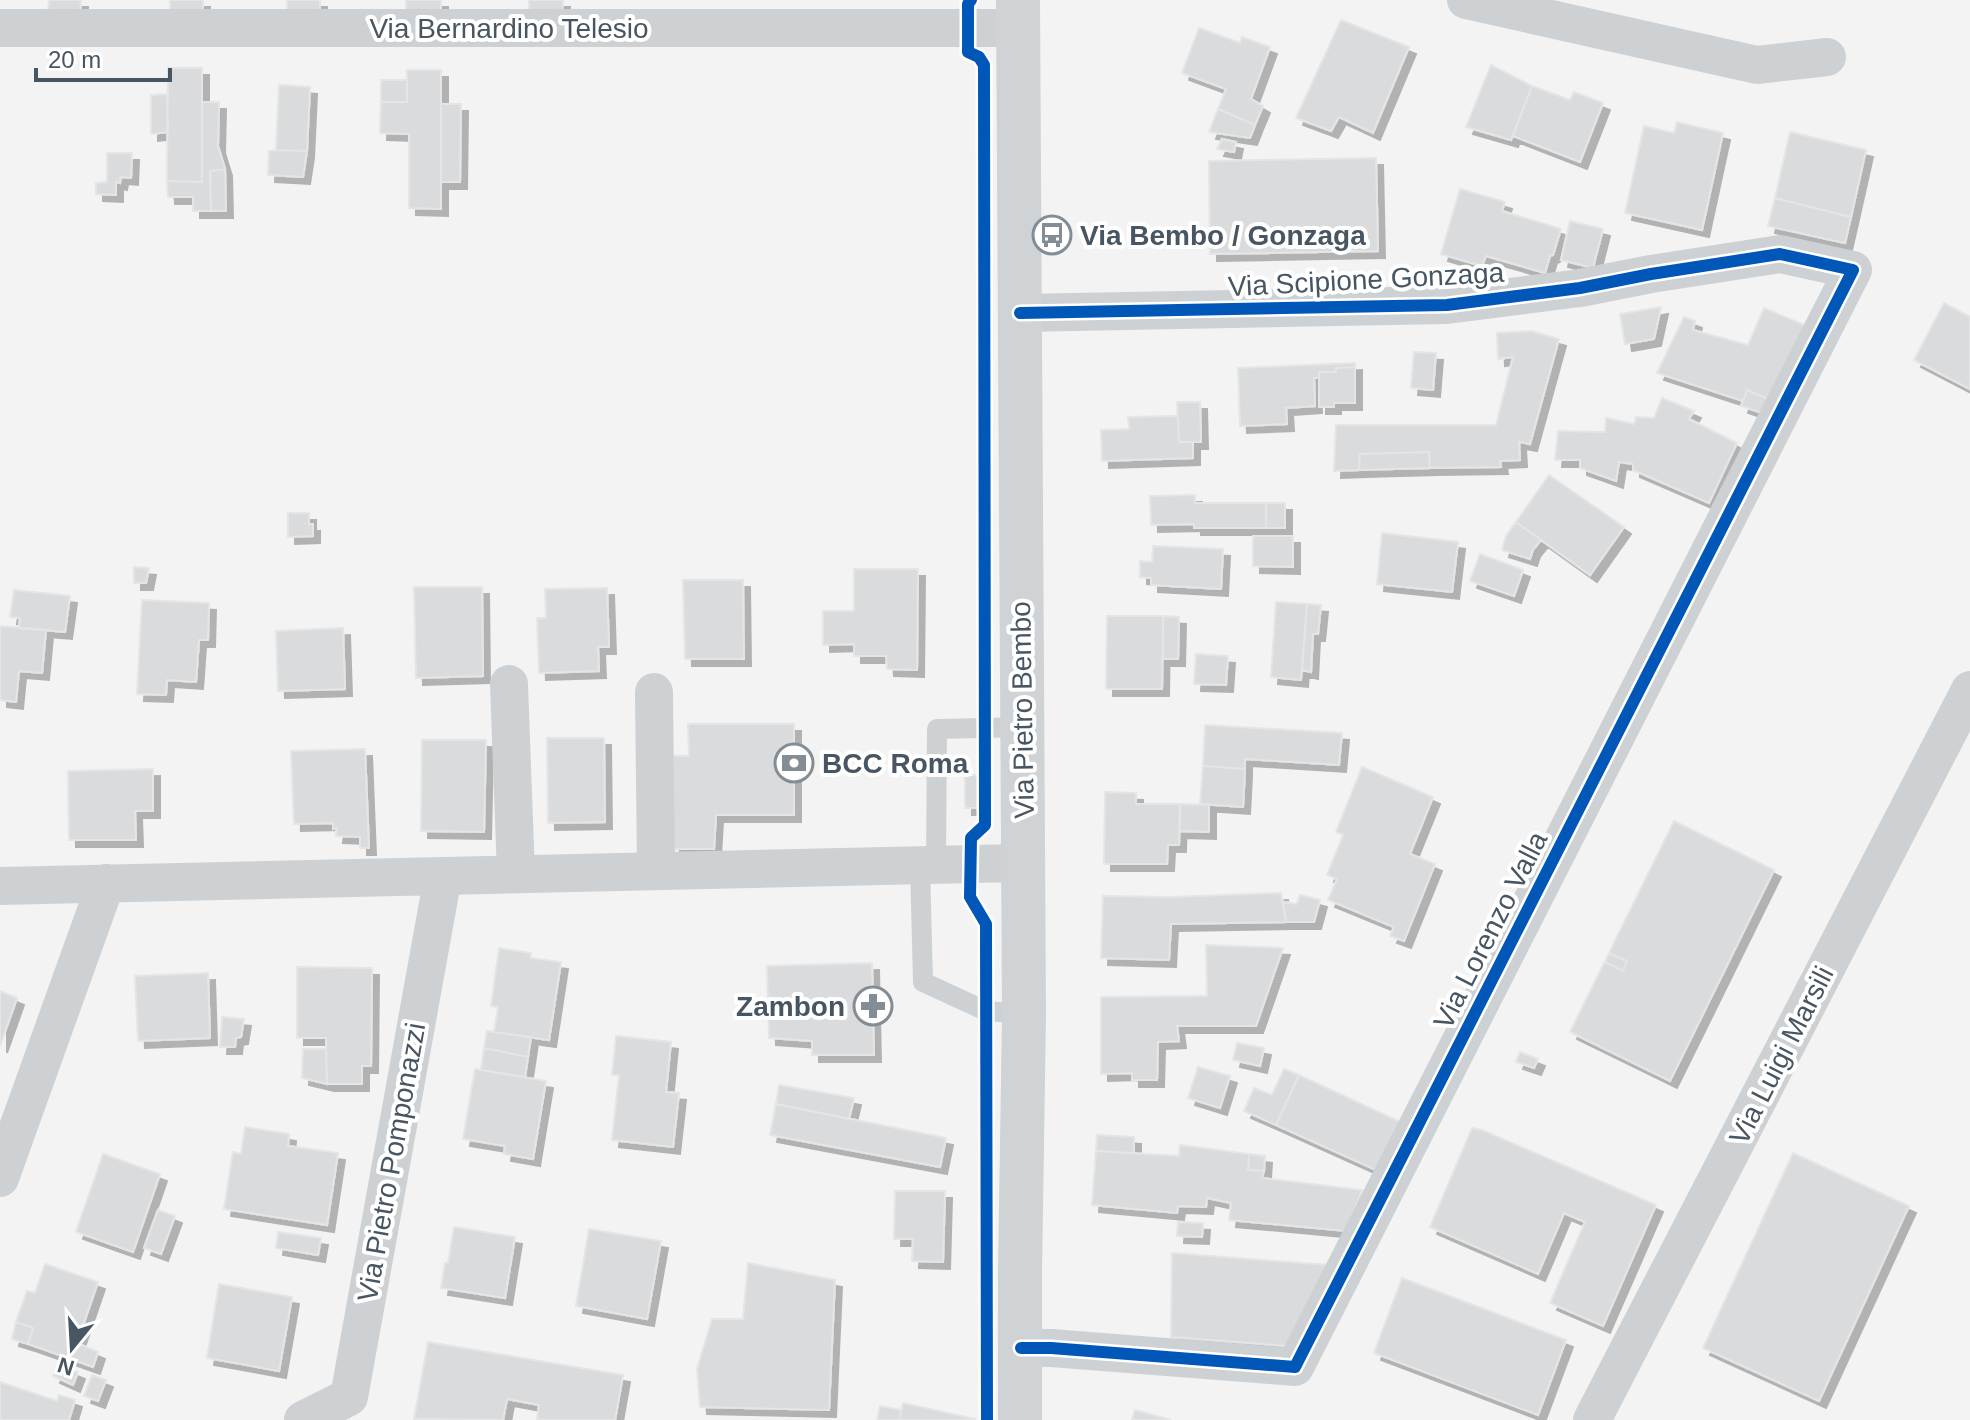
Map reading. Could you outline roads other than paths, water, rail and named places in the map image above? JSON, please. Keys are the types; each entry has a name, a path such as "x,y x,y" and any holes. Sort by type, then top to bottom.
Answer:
{"main road":[{"name":"Via Pietro Bembo","path":"1018,14 1021,660 1024,727 1020,1420"}],"street":[{"path":"1466,0 1757,65 1827,57"},
{"name":"Via Bernardino Telesio","path":"0,28 792,14 1018,14"},
{"name":"Via Scipione Gonzaga","path":"1020,313 1447,305 1580,288 1780,254 1853,270"},
{"name":"Via Lorenzo Valla","path":"1021,1348 1295,1367 1853,270"},
{"path":"509,684 516,874"},
{"name":"Via Luigi Marsili","path":"1592,1420 1970,690"},
{"path":"654,692 656,871"},
{"path":"0,886 1023,863"},
{"name":"Via Pietro Pomponazzi","path":"303,1420 349,1397 443,876"},
{"path":"0,1178 106,883"}],"lane":[{"path":"1024,727 937,729 923,982 986,1011 1024,1014"}],"place":[{"name":"Via Bembo / Gonzaga","path":"1052,235"},
{"name":"BCC Roma","path":"794,763"},
{"name":"Zambon","path":"873,1006"}]}
